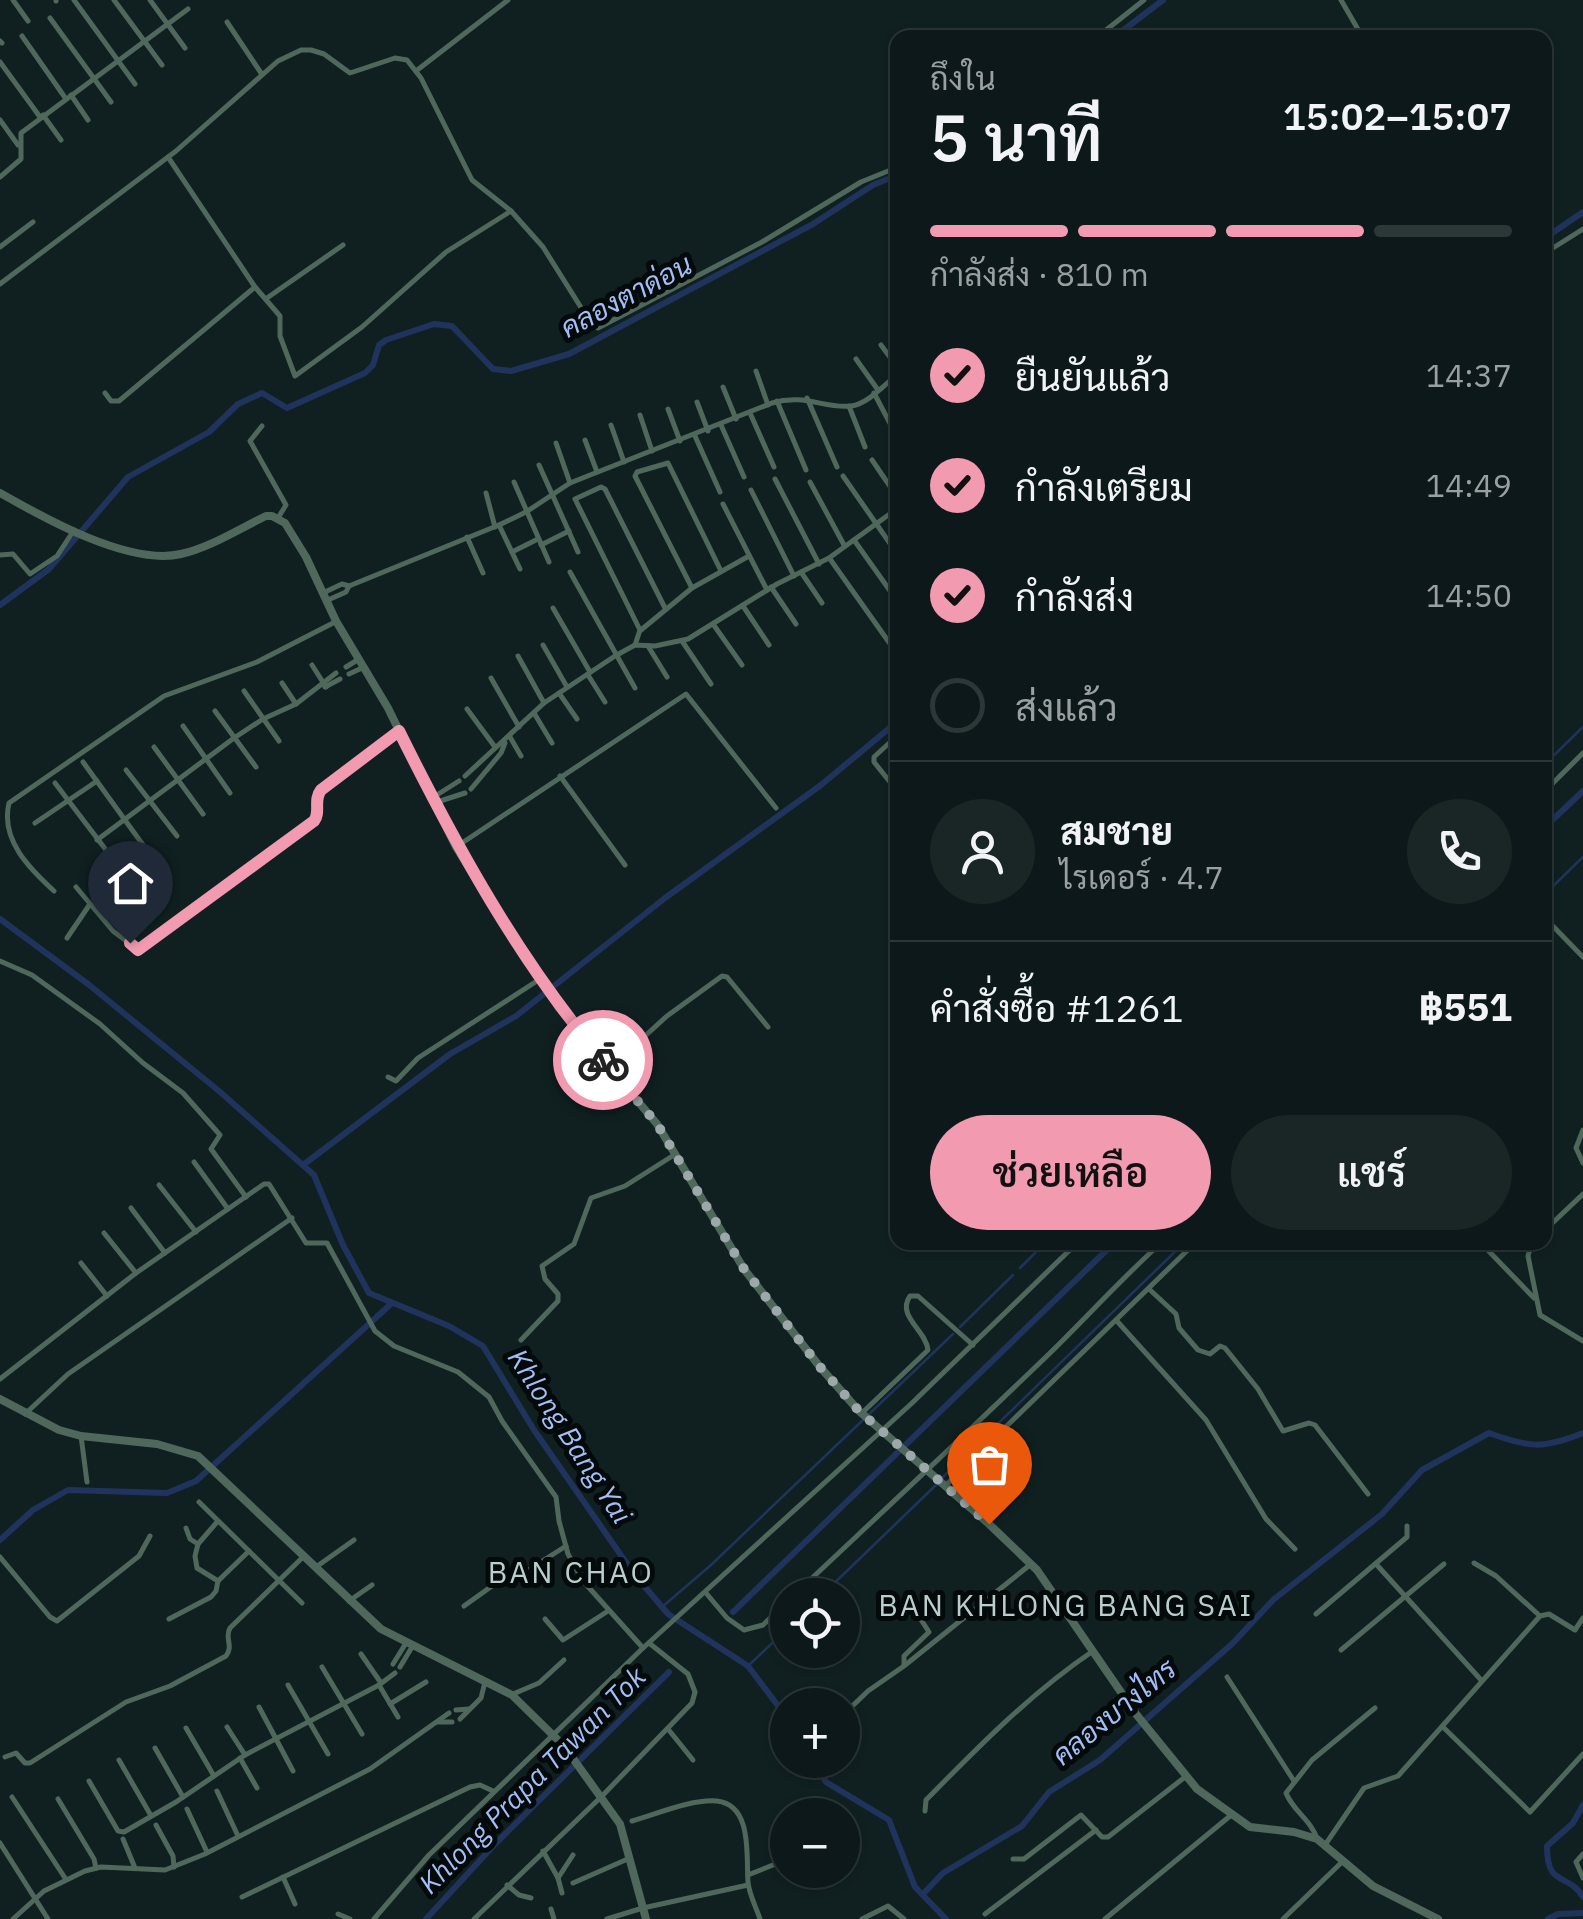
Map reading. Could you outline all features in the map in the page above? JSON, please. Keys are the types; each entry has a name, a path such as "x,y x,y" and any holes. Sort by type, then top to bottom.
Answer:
{"street":[{"path":"13,0 28,21"},
{"path":"74,0 136,84"},
{"path":"114,0 162,66"},
{"path":"150,0 185,48"},
{"path":"416,71 508,0"},
{"path":"1106,30 1144,0"},
{"path":"1341,0 1358,30"},
{"path":"0,177 19,163 21,133 188,9"},
{"path":"50,18 111,102"},
{"path":"227,22 261,73"},
{"path":"22,36 88,120"},
{"path":"0,284 168,157 261,73 290,54 311,50 324,54 350,73 401,58 416,71 472,180 511,211 543,247 592,325 598,328 762,242 861,182 890,170"},
{"path":"0,62 61,140"},
{"path":"0,120 20,147"},
{"path":"168,157 255,288 280,316 282,345 293,375 297,376 362,328 446,252 511,211"},
{"path":"0,246 33,222"},
{"path":"1552,250 1583,230"},
{"path":"267,298 343,245"},
{"path":"105,392 111,401 119,401 255,288"},
{"path":"880,345 890,361"},
{"path":"856,359 890,422"},
{"path":"756,371 768,405"},
{"path":"326,596 342,584 349,586 497,526 570,483 777,401 807,398 850,406 890,379"},
{"path":"723,387 736,419"},
{"path":"807,398 836,467"},
{"path":"777,401 806,470"},
{"path":"697,402 708,430"},
{"path":"850,406 865,447"},
{"path":"668,409 680,441"},
{"path":"750,412 774,467"},
{"path":"640,415 652,451"},
{"path":"611,425 624,462"},
{"path":"722,425 744,477"},
{"path":"262,426 251,445 286,506 278,518"},
{"path":"695,436 720,492"},
{"path":"585,440 597,472"},
{"path":"556,443 570,483"},
{"path":"872,460 890,486"},
{"path":"692,588 636,476 638,472 666,461 670,464 721,571"},
{"path":"539,465 578,552"},
{"path":"844,476 890,544"},
{"path":"776,479 819,564"},
{"path":"514,482 549,562"},
{"path":"810,482 845,546"},
{"path":"640,630 575,498 601,487 605,489 665,608"},
{"path":"751,490 797,574 822,603"},
{"path":"486,492 497,526 520,569"},
{"path":"0,493 90,538 136,552 179,555 266,516 278,518 306,557 456,847 542,983 657,1124 744,1269 820,1367 865,1416 1031,1564 1185,1777 1230,1816 1250,1827 1294,1832 1321,1842"},
{"path":"723,504 749,556 796,624"},
{"path":"635,644 648,646 682,640 769,588 830,558 890,514"},
{"path":"0,555 13,554 30,574 56,556 76,531"},
{"path":"512,552 568,531"},
{"path":"467,537 482,573"},
{"path":"854,540 890,591"},
{"path":"433,800 468,791 508,739 544,704 635,644 640,630 692,588 749,556"},
{"path":"830,558 890,643"},
{"path":"570,572 634,688"},
{"path":"742,606 769,645"},
{"path":"553,608 605,702"},
{"path":"54,891 14,852 6,818 10,803 164,696 257,662 336,621"},
{"path":"713,624 742,665"},
{"path":"682,640 710,684"},
{"path":"543,644 568,688"},
{"path":"648,646 667,677"},
{"path":"518,656 544,704"},
{"path":"348,671 362,663"},
{"path":"312,665 324,684"},
{"path":"97,840 263,718 296,704 338,676"},
{"path":"491,678 519,727"},
{"path":"282,683 296,704"},
{"path":"244,691 279,741"},
{"path":"560,693 577,718"},
{"path":"456,847 686,694 776,808"},
{"path":"468,708 498,751"},
{"path":"215,712 256,767"},
{"path":"534,714 552,743"},
{"path":"182,726 230,793"},
{"path":"76,888 114,931 138,950 314,821 316,798 321,790 399,731"},
{"path":"508,739 522,756"},
{"path":"890,742 874,757 874,762 890,782"},
{"path":"154,748 203,814"},
{"path":"433,800 498,751"},
{"path":"1552,784 1583,754"},
{"path":"83,762 152,856"},
{"path":"126,770 177,836"},
{"path":"560,776 625,865"},
{"path":"35,822 97,781"},
{"path":"54,783 120,867"},
{"path":"66,938 90,904"},
{"path":"1552,925 1583,956"},
{"path":"0,961 45,983 183,1092 218,1132 220,1137 211,1148 246,1196"},
{"path":"610,1068 658,1024 722,976 728,978 768,1027"},
{"path":"388,1077 399,1079 418,1058 542,983"},
{"path":"1583,1130 1576,1148 1583,1163"},
{"path":"521,1340 558,1301 558,1294 542,1275 542,1266 574,1244 591,1198 624,1186 677,1154"},
{"path":"194,1162 228,1209"},
{"path":"159,1184 196,1232"},
{"path":"0,1379 136,1273 269,1184 309,1245 327,1242 375,1331 394,1346 458,1372 489,1398 556,1497 566,1546 583,1580 643,1648"},
{"path":"1552,1223 1583,1194"},
{"path":"131,1208 165,1253"},
{"path":"25,1414 68,1374 292,1218"},
{"path":"104,1233 136,1273"},
{"path":"374,1919 402,1884 649,1642 882,1431 1070,1250"},
{"path":"813,1578 928,1472 1153,1250"},
{"path":"941,1483 1188,1250"},
{"path":"1488,1250 1535,1298"},
{"path":"1530,1250 1535,1298 1544,1320 1583,1341"},
{"path":"82,1263 106,1296"},
{"path":"1148,1289 1176,1314 1179,1328 1198,1350 1210,1354 1220,1346 1226,1348 1258,1389 1282,1432 1309,1422 1315,1426 1368,1494"},
{"path":"865,1416 928,1350 927,1341 906,1310 910,1296 918,1296 973,1345"},
{"path":"1116,1320 1206,1420 1266,1518 1295,1549"},
{"path":"0,1399 48,1426 81,1436 185,1450 221,1475 381,1630 512,1695 554,1734 626,1823 630,1858 646,1919"},
{"path":"0,1413 10,1405"},
{"path":"81,1436 88,1482"},
{"path":"199,1502 302,1603"},
{"path":"218,1521 198,1544 194,1556 197,1568 218,1581"},
{"path":"1316,1614 1407,1537 1407,1526"},
{"path":"186,1528 190,1540 198,1544"},
{"path":"0,1558 57,1621 139,1556 150,1536"},
{"path":"314,1568 354,1540"},
{"path":"464,1606 498,1581 511,1581 566,1546"},
{"path":"169,1619 211,1597 218,1581 249,1552"},
{"path":"5,1757 16,1752 25,1763 30,1763 126,1702 170,1686 226,1656 230,1628 303,1557"},
{"path":"860,1699 1031,1564"},
{"path":"1376,1564 1482,1681"},
{"path":"1341,1650 1444,1564"},
{"path":"1474,1564 1496,1576 1540,1616"},
{"path":"350,1601 372,1586"},
{"path":"706,1593 727,1618 744,1630 763,1625 770,1618"},
{"path":"898,1608 918,1614 929,1632 902,1659 904,1666"},
{"path":"545,1618 562,1640 608,1611"},
{"path":"1321,1842 1360,1792 1371,1783 1394,1780 1540,1616 1549,1614 1575,1630 1583,1618"},
{"path":"474,1919 692,1703 695,1692 688,1674 649,1642"},
{"path":"89,1782 120,1832 183,1797 242,1757 380,1684 409,1645"},
{"path":"925,1811 926,1800 1000,1728 1056,1676 1093,1652"},
{"path":"361,1654 398,1717"},
{"path":"512,1695 539,1683 564,1660"},
{"path":"322,1667 362,1734"},
{"path":"1227,1677 1294,1781"},
{"path":"460,1719 481,1698 485,1680"},
{"path":"390,1704 426,1682"},
{"path":"288,1686 328,1754"},
{"path":"259,1707 293,1771"},
{"path":"1376,1708 1312,1760 1294,1781 1287,1797 1321,1842 1343,1861 1374,1886 1438,1919"},
{"path":"13,1919 35,1897 96,1868 154,1871 207,1853 370,1769 453,1711 470,1709"},
{"path":"438,1722 452,1722"},
{"path":"226,1726 257,1788"},
{"path":"1443,1727 1530,1812 1583,1754"},
{"path":"186,1728 214,1776"},
{"path":"668,1729 693,1760"},
{"path":"154,1748 183,1797"},
{"path":"119,1760 150,1815"},
{"path":"1013,1860 1024,1859 1078,1816 1085,1816 1105,1837 1114,1833 1185,1777"},
{"path":"242,1897 470,1787 480,1785 494,1792"},
{"path":"217,1791 238,1836"},
{"path":"12,1796 66,1879"},
{"path":"58,1799 96,1868"},
{"path":"626,1823 693,1805 722,1802 737,1814 745,1828 748,1885 760,1919"},
{"path":"187,1809 207,1853"},
{"path":"1105,1919 1230,1816"},
{"path":"156,1825 173,1856 174,1867"},
{"path":"986,1914 1096,1830"},
{"path":"124,1838 135,1869"},
{"path":"0,1843 48,1919"},
{"path":"543,1851 562,1893"},
{"path":"1583,1854 1576,1862 1583,1878"},
{"path":"558,1878 573,1856"},
{"path":"572,1883 630,1858"},
{"path":"1283,1919 1343,1861"},
{"path":"748,1875 770,1866"},
{"path":"282,1877 296,1904"},
{"path":"507,1885 519,1895 531,1898"},
{"path":"607,1919 748,1885"},
{"path":"862,1919 888,1906 904,1919"},
{"path":"551,1908 554,1919"},
{"path":"338,1914 350,1919"}],"waterway":[{"name":"คลองตาด่อน","path":"1124,30 1163,0"},
{"name":"คลองตาด่อน","path":"0,605 49,569 128,477 209,432 238,404 262,393 287,408 365,373 373,365 379,345 386,340 434,324 452,326 493,369 511,371 569,354 813,224 890,178"},
{"path":"1552,233 1583,212"},
{"path":"1552,757 1583,727"},
{"path":"303,1165 450,1054 516,1016 665,898 821,785 890,728"},
{"name":"Khlong Prapa Tawan Tok","path":"1552,820 1583,791"},
{"path":"1552,887 1583,857"},
{"name":"Khlong Bang Yai","path":"0,919 88,984 314,1175 343,1245 369,1293 449,1326 483,1346 534,1430 634,1574 668,1614 748,1666 770,1695"},
{"path":"1020,1268 1038,1250"},
{"name":"Khlong Prapa Tawan Tok","path":"733,1612 1107,1250"},
{"path":"942,1478 1177,1250"},
{"path":"960,1327 1013,1275"},
{"path":"0,1540 33,1510 68,1490 167,1493 196,1481 392,1303"},
{"path":"662,1607 953,1334"},
{"name":"คลองบางไทร","path":"923,1894 943,1873 1022,1826 1049,1792 1100,1760 1233,1643 1273,1600 1382,1514 1422,1470 1489,1433 1536,1445 1583,1433"},
{"path":"840,1578 937,1484"},
{"path":"748,1666 770,1645"},
{"name":"Khlong Prapa Tawan Tok","path":"426,1919 495,1844 669,1672"},
{"name":"Khlong Bang Yai","path":"824,1778 889,1820 915,1887 946,1919"},
{"path":"1583,1805 1573,1823 1547,1846 1554,1874 1583,1897"},
{"path":"1548,1919 1558,1914 1583,1913"}],"way so far":[{"path":"603,1060 657,1124 744,1269 820,1367 859,1411 989,1524"}],"district":[{"name":"BAN CHAO","path":"571,1573"},
{"name":"BAN KHLONG BANG SAI","path":"1066,1606"}],"route":[{"path":"130,943 138,950 314,821 316,798 321,790 399,731 456,847 559,1008 603,1060"}]}
